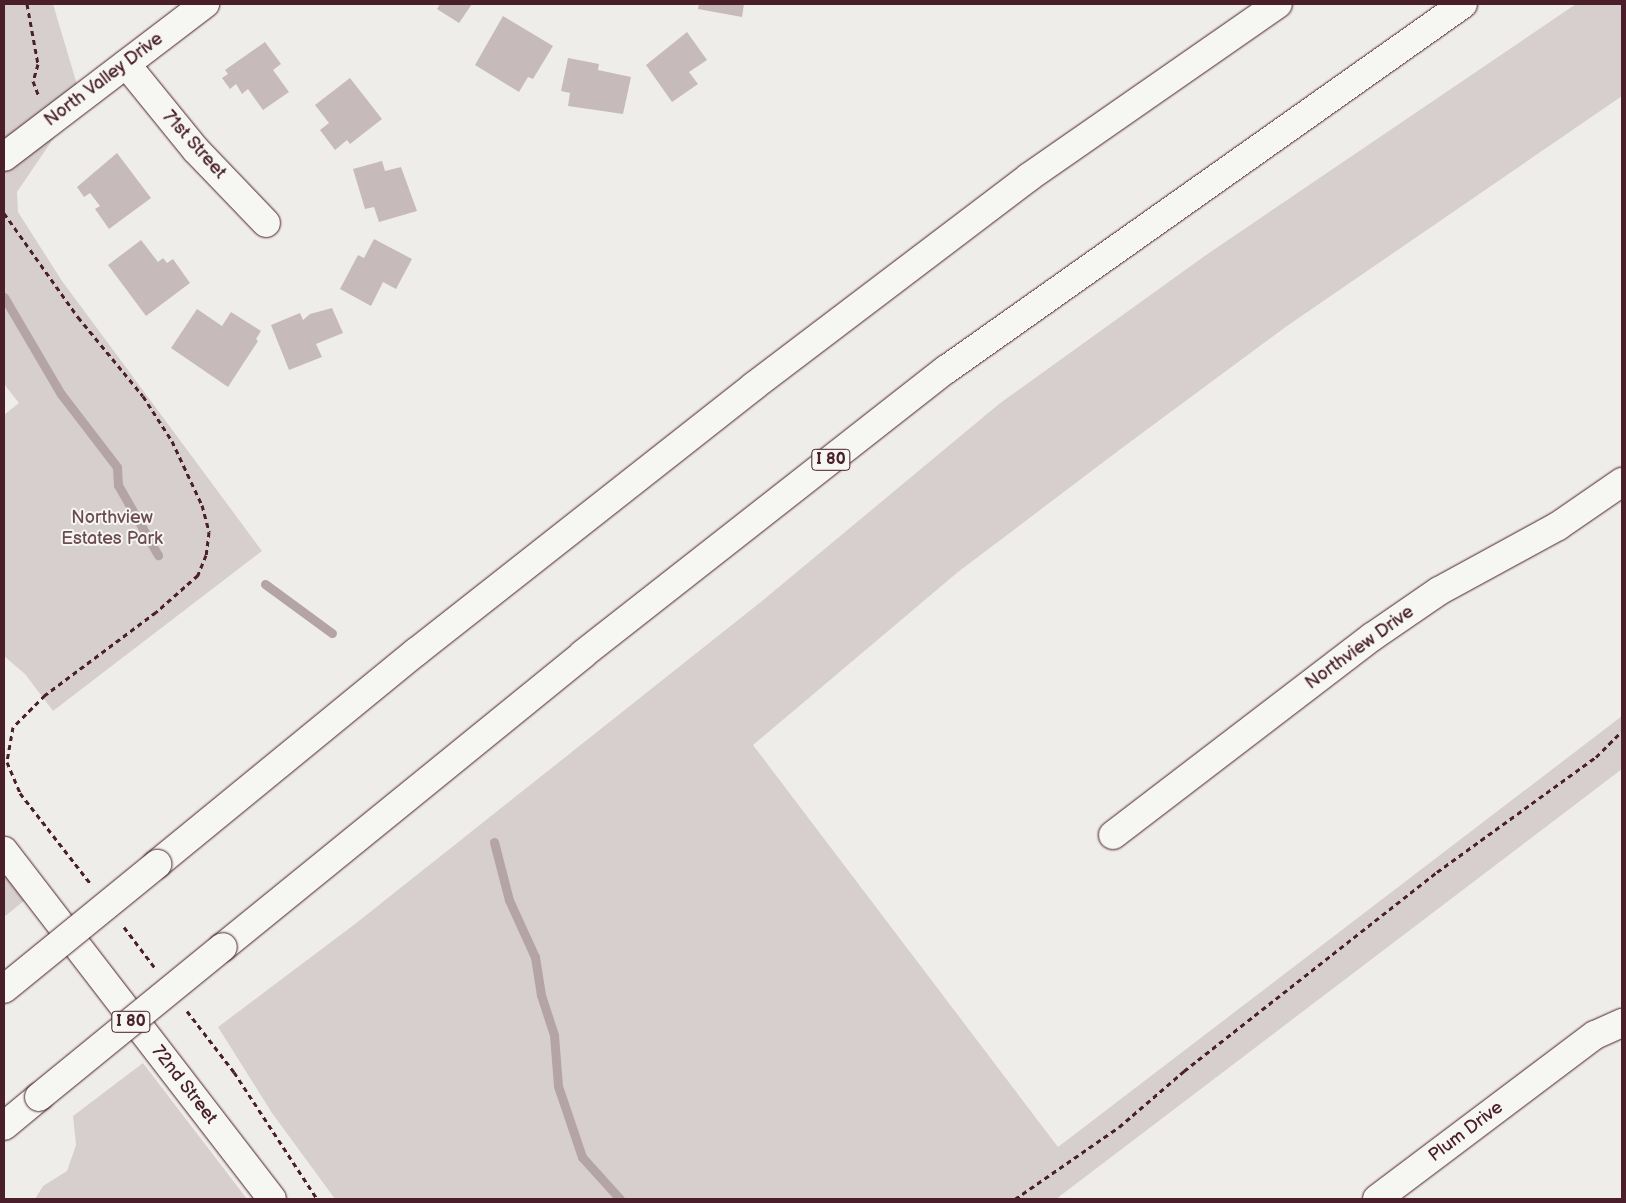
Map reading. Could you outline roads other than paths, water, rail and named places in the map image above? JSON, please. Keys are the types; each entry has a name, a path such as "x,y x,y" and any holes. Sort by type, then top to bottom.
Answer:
{"main road":[{"name":"North Valley Drive","path":"4,157 205,4"},
{"path":"4,989 416,652 754,386 1029,178 1278,4"},
{"name":"I 80","path":"4,1126 591,648 947,369 1463,4"},
{"name":"71st Street","path":"126,64 196,150 266,223"},
{"name":"Northview Drive","path":"1112,835 1372,637 1439,591 1558,526 1622,482"},
{"name":"72nd Street","path":"4,851 272,1199"},
{"name":"Plum Drive","path":"1377,1199 1595,1035 1622,1023"}],"waterway":[{"path":"4,297 61,394 117,467 118,485 158,555"},
{"path":"265,584 332,633"},
{"path":"494,842 509,900 535,957 541,995 554,1035 558,1086 582,1157 620,1199"}],"park label":[{"name":"Northview Estates Park","path":"112,529"}]}
